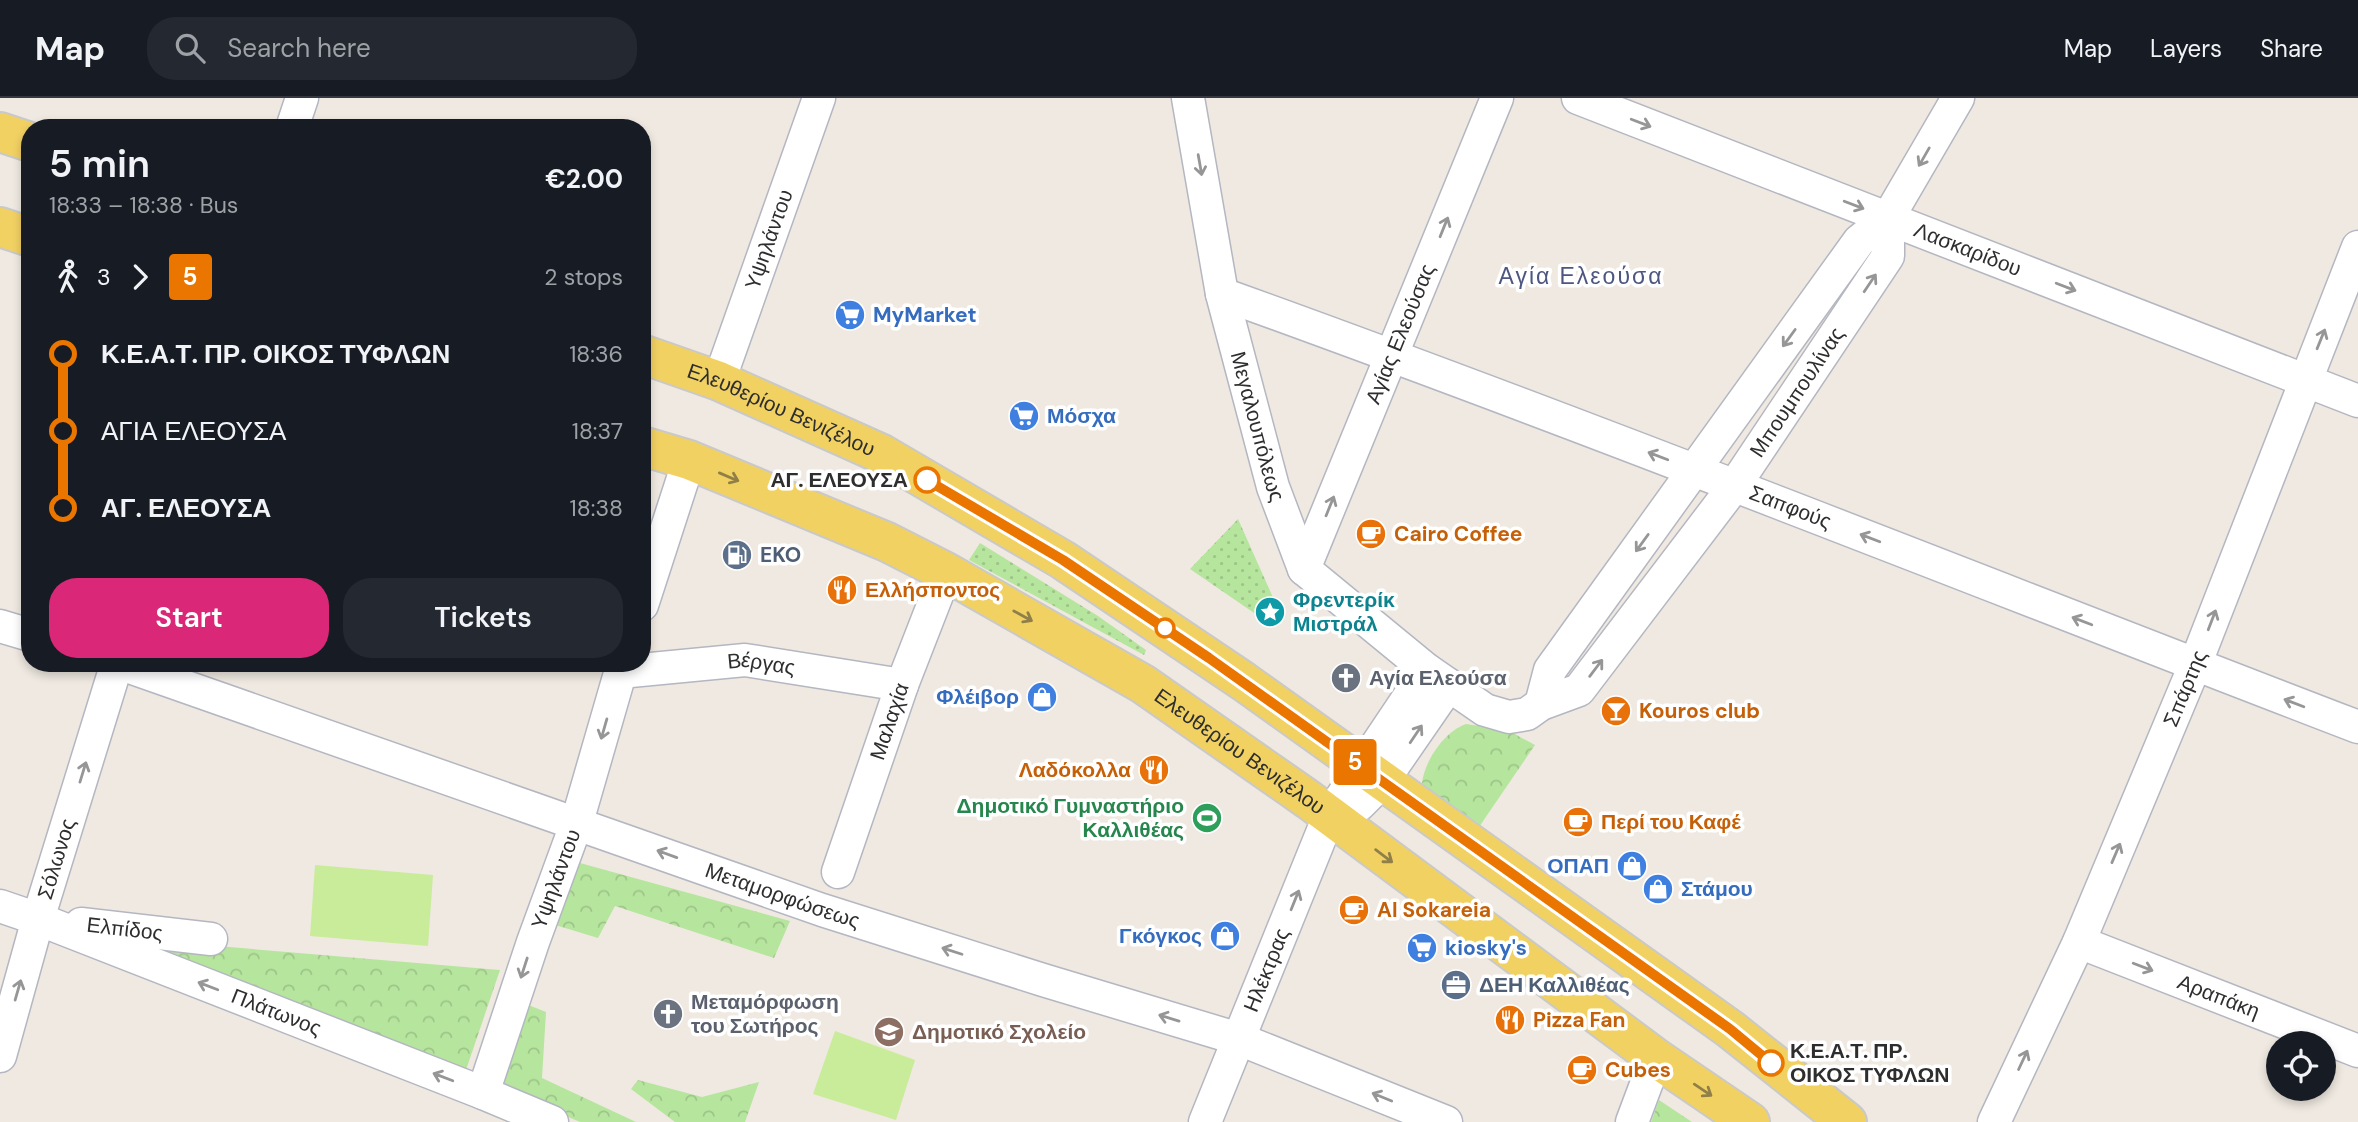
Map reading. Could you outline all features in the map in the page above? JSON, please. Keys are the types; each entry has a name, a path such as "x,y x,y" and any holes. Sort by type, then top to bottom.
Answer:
{"main road":[{"path":"0,132 21,139"},
{"path":"0,227 21,234"},
{"name":"Ελευθερίου Βενιζέλου","path":"651,357 719,381 882,453 1063,560 1202,653 1730,1029 1847,1122"},
{"name":"Ελευθερίου Βενιζέλου","path":"651,449 690,460 887,542 946,572 1143,684 1329,816 1656,1058 1749,1122"}],"street":[{"path":"295,119 302,98"},
{"name":"Υψηλάντου","path":"719,381 819,98"},
{"name":"Μεγαλουπόλεως","path":"1188,98 1222,294 1273,487 1304,569 1438,677"},
{"name":"Αγίας Ελεούσας","path":"1304,569 1497,98"},
{"name":"Λασκαρίδου","path":"1578,98 2358,401"},
{"name":"Μπουμπουλίνας","path":"1541,704 1550,670 1859,241 1888,218 1958,98"},
{"name":"Μπουμπουλίνας","path":"1438,677 1485,710 1509,717 1527,714 1541,704 1579,690 1735,485 1888,256 1888,218"},
{"name":"Σπάρτης","path":"1994,1122 2079,942 2195,665 2358,247"},
{"name":"Σαπφούς","path":"1222,294 1392,355 1735,485 2358,727"},
{"path":"651,578 690,460"},
{"name":"Μαλαχία","path":"838,872 902,685 946,572"},
{"path":"0,626 21,632"},
{"name":"Βέργας","path":"651,665 745,660 902,685"},
{"name":"Σόλωνος","path":"0,1056 38,919 115,672"},
{"name":"Μεταμορφώσεως","path":"144,672 822,910 1239,1039 1426,1118"},
{"name":"Υψηλάντου","path":"483,1093 533,942 577,822 621,672"},
{"path":"1329,816 1372,774 1438,677"},
{"name":"Ηλέκτρας","path":"1205,1122 1329,816"},
{"name":"Πλάτωνος","path":"0,906 552,1122"},
{"name":"Ελπίδος","path":"38,919 211,939"},
{"name":"Αραπάκη","path":"2079,942 2358,1051"},
{"path":"1632,1122 1656,1058"}],"green space":[{"path":"1238,519 1279,611 1276,613 1270,608 1266,613 1275,622 1273,626 1190,569"},
{"path":"980,543 1098,616 1146,650 1144,655 969,560"},
{"path":"1466,724 1507,730 1535,745 1479,827 1444,805 1422,783 1431,756 1450,733"},
{"path":"580,863 790,921 774,958 615,906 598,938 552,924"},
{"path":"315,865 433,875 428,946 310,936"},
{"path":"99,936 500,970 466,1070"},
{"path":"526,1004 546,1012 542,1078 636,1122 580,1122 501,1088"},
{"path":"835,1031 915,1060 896,1120 813,1094"},
{"path":"638,1080 702,1097 759,1082 745,1122 675,1122 631,1089"},
{"path":"1659,1100 1692,1122 1651,1122"}],"bus line":[{"name":"5","path":"927,480 1063,560 1209,658 1730,1029 1771,1063"}],"place":[{"name":"MyMarket","path":"850,315"},
{"name":"Μόσχα","path":"1024,416"},
{"name":"ΑΓ. ΕΛΕΟΥΣΑ","path":"927,480"},
{"name":"Cairo Coffee","path":"1371,534"},
{"name":"EKO","path":"737,555"},
{"name":"Ελλήσποντος","path":"842,590"},
{"name":"Φρεντερίκ Μιστράλ","path":"1270,612"},
{"name":"Αγία Ελεούσα","path":"1346,678"},
{"name":"Φλέιβορ","path":"1042,697"},
{"name":"Kouros club","path":"1616,711"},
{"name":"Λαδόκολλα","path":"1154,770"},
{"name":"Δημοτικό Γυμναστήριο Καλλιθέας","path":"1207,818"},
{"name":"Περί του Καφέ","path":"1578,822"},
{"name":"ΟΠΑΠ","path":"1632,866"},
{"name":"Στάμου","path":"1658,889"},
{"name":"Al Sokareia","path":"1354,910"},
{"name":"Γκόγκος","path":"1225,936"},
{"name":"kiosky's","path":"1422,948"},
{"name":"ΔΕΗ Καλλιθέας","path":"1456,985"},
{"name":"Μεταμόρφωση του Σωτήρος","path":"668,1014"},
{"name":"Pizza Fan","path":"1510,1020"},
{"name":"Δημοτικό Σχολείο","path":"889,1032"},
{"name":"Κ.Ε.Α.Τ. ΠΡ. ΟΙΚΟΣ ΤΥΦΛΩΝ","path":"1771,1063"},
{"name":"Cubes","path":"1582,1070"}],"district":[{"name":"Αγία Ελεούσα","path":"1581,276"}]}
